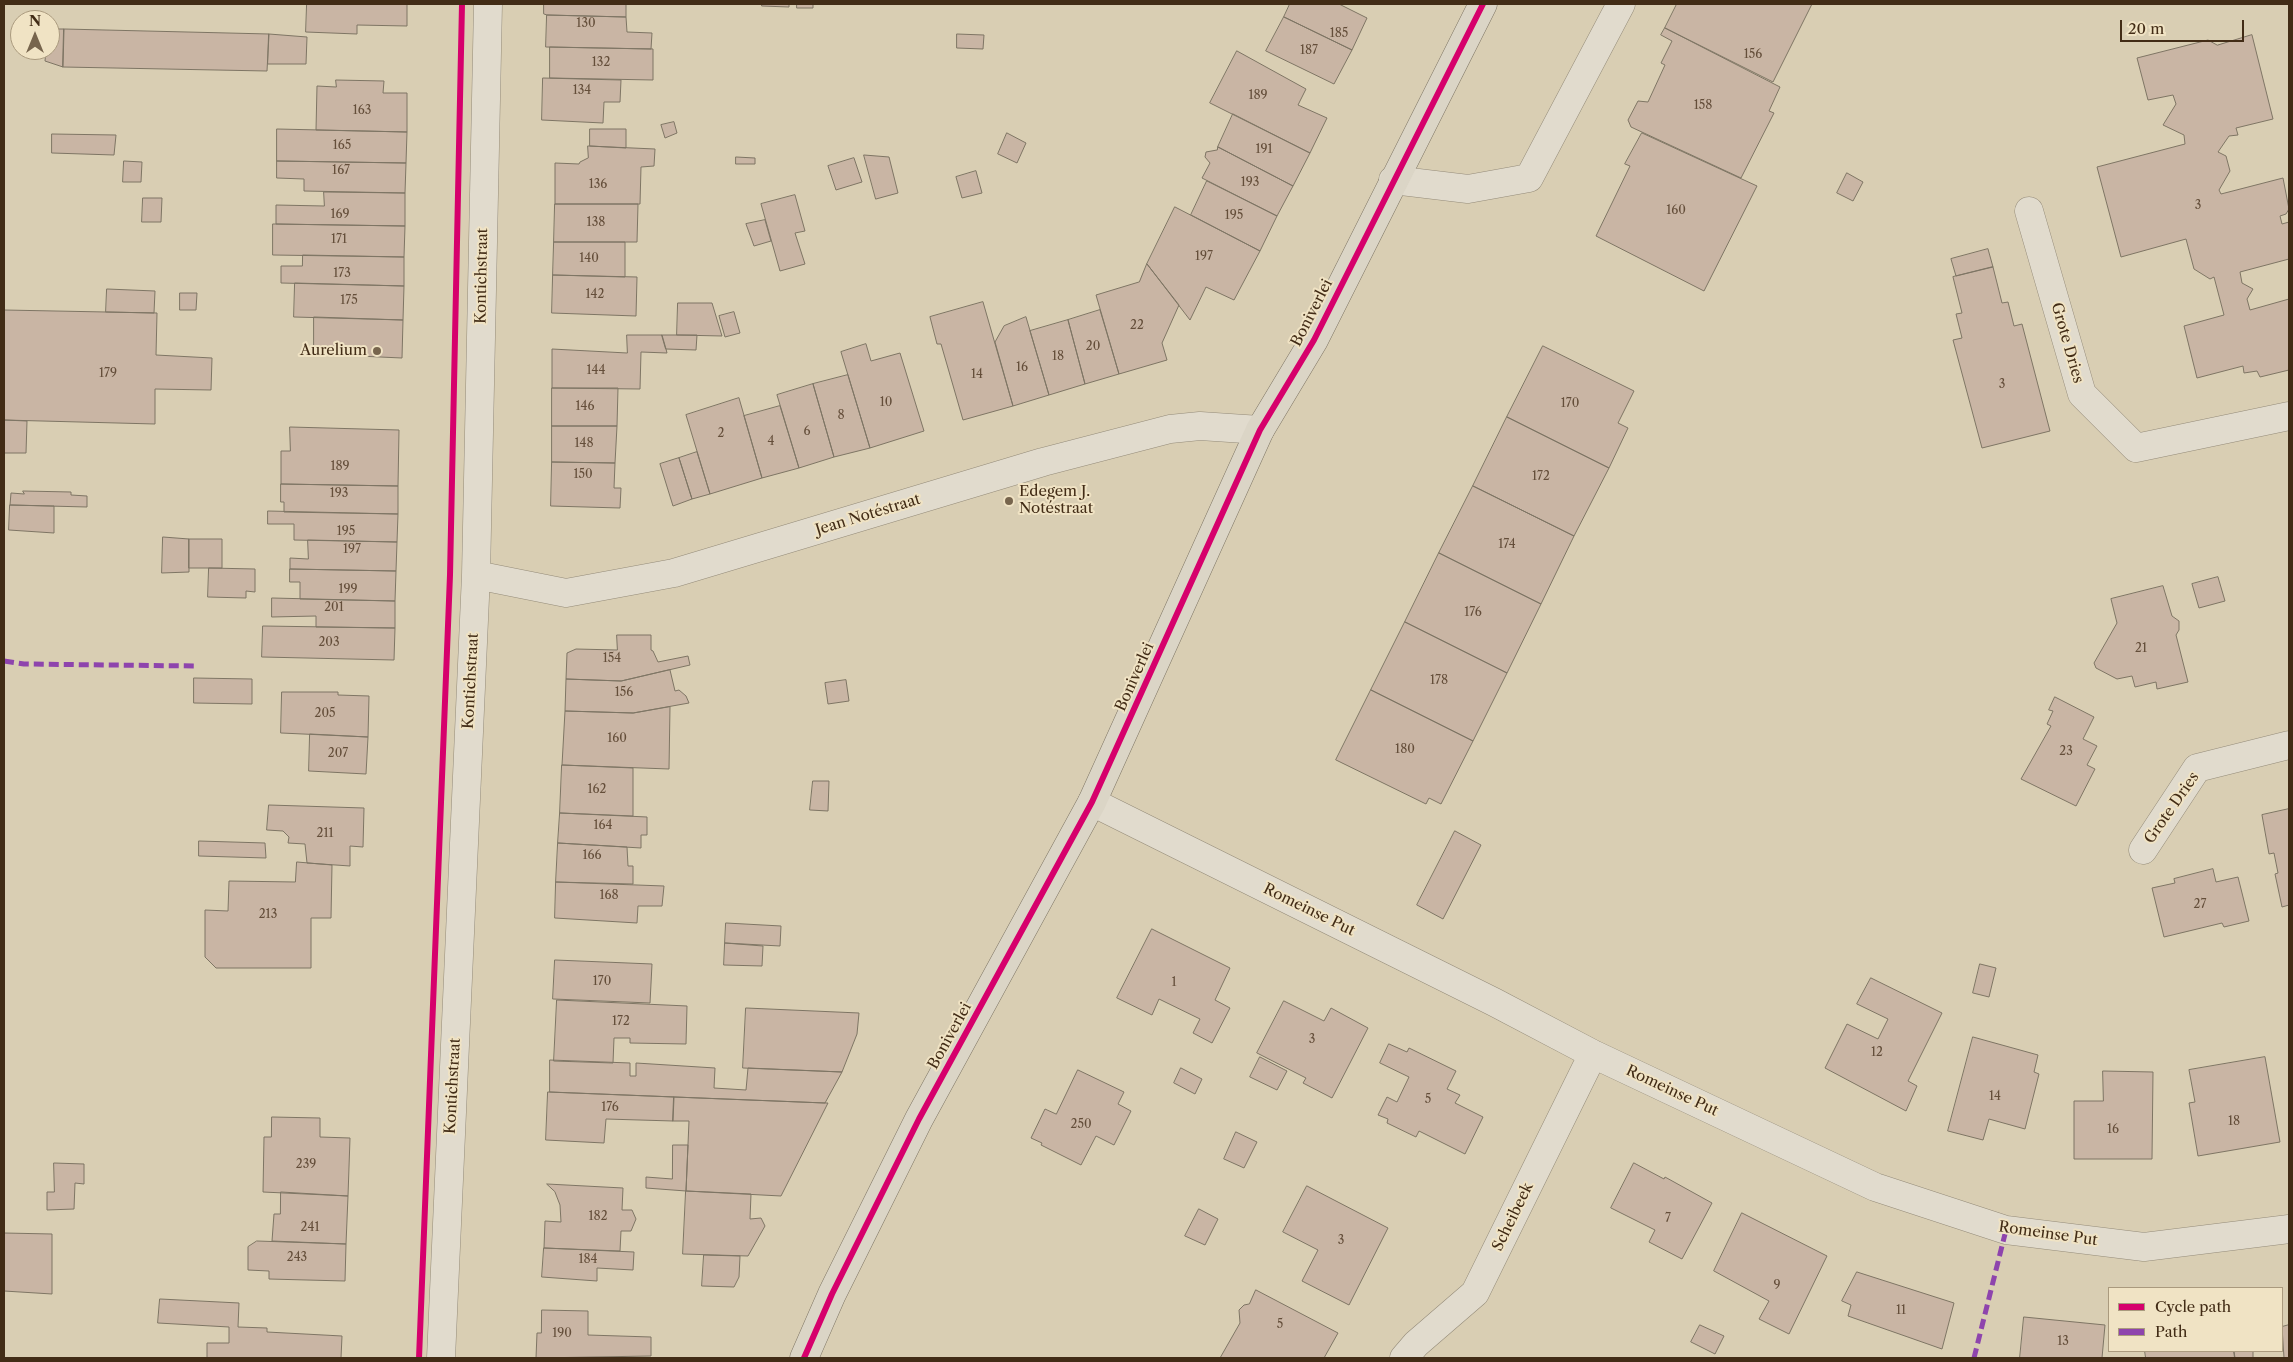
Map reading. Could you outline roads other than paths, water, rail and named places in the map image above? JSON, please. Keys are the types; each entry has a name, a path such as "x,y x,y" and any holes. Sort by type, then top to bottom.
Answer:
{"main road":[{"name":"Boniverlei","path":"804,1358 832,1294 919,1119 1092,802 1260,430 1314,340 1483,4"}],"street":[{"name":"Kontichstraat","path":"441,1358 476,575 488,4"},
{"path":"1393,180 1468,188 1529,178 1621,4"},
{"name":"Grote Dries","path":"2028,211 2082,394 2136,448 2289,416"},
{"name":"Jean Notéstraat","path":"476,575 566,592 674,573 1043,462 1170,429 1200,426 1260,430"},
{"name":"Grote Dries","path":"2143,850 2197,768 2289,745"},
{"name":"Romeinse Put","path":"1092,802 1477,993 1593,1054 1875,1187 2006,1230 2144,1247 2289,1229"},
{"name":"Scheibeek","path":"1404,1358 1416,1344 1475,1293 1593,1054"}],"place":[{"name":"Aurelium","path":"377,351"},
{"name":"Edegem J. Notéstraat","path":"1009,501"}]}
